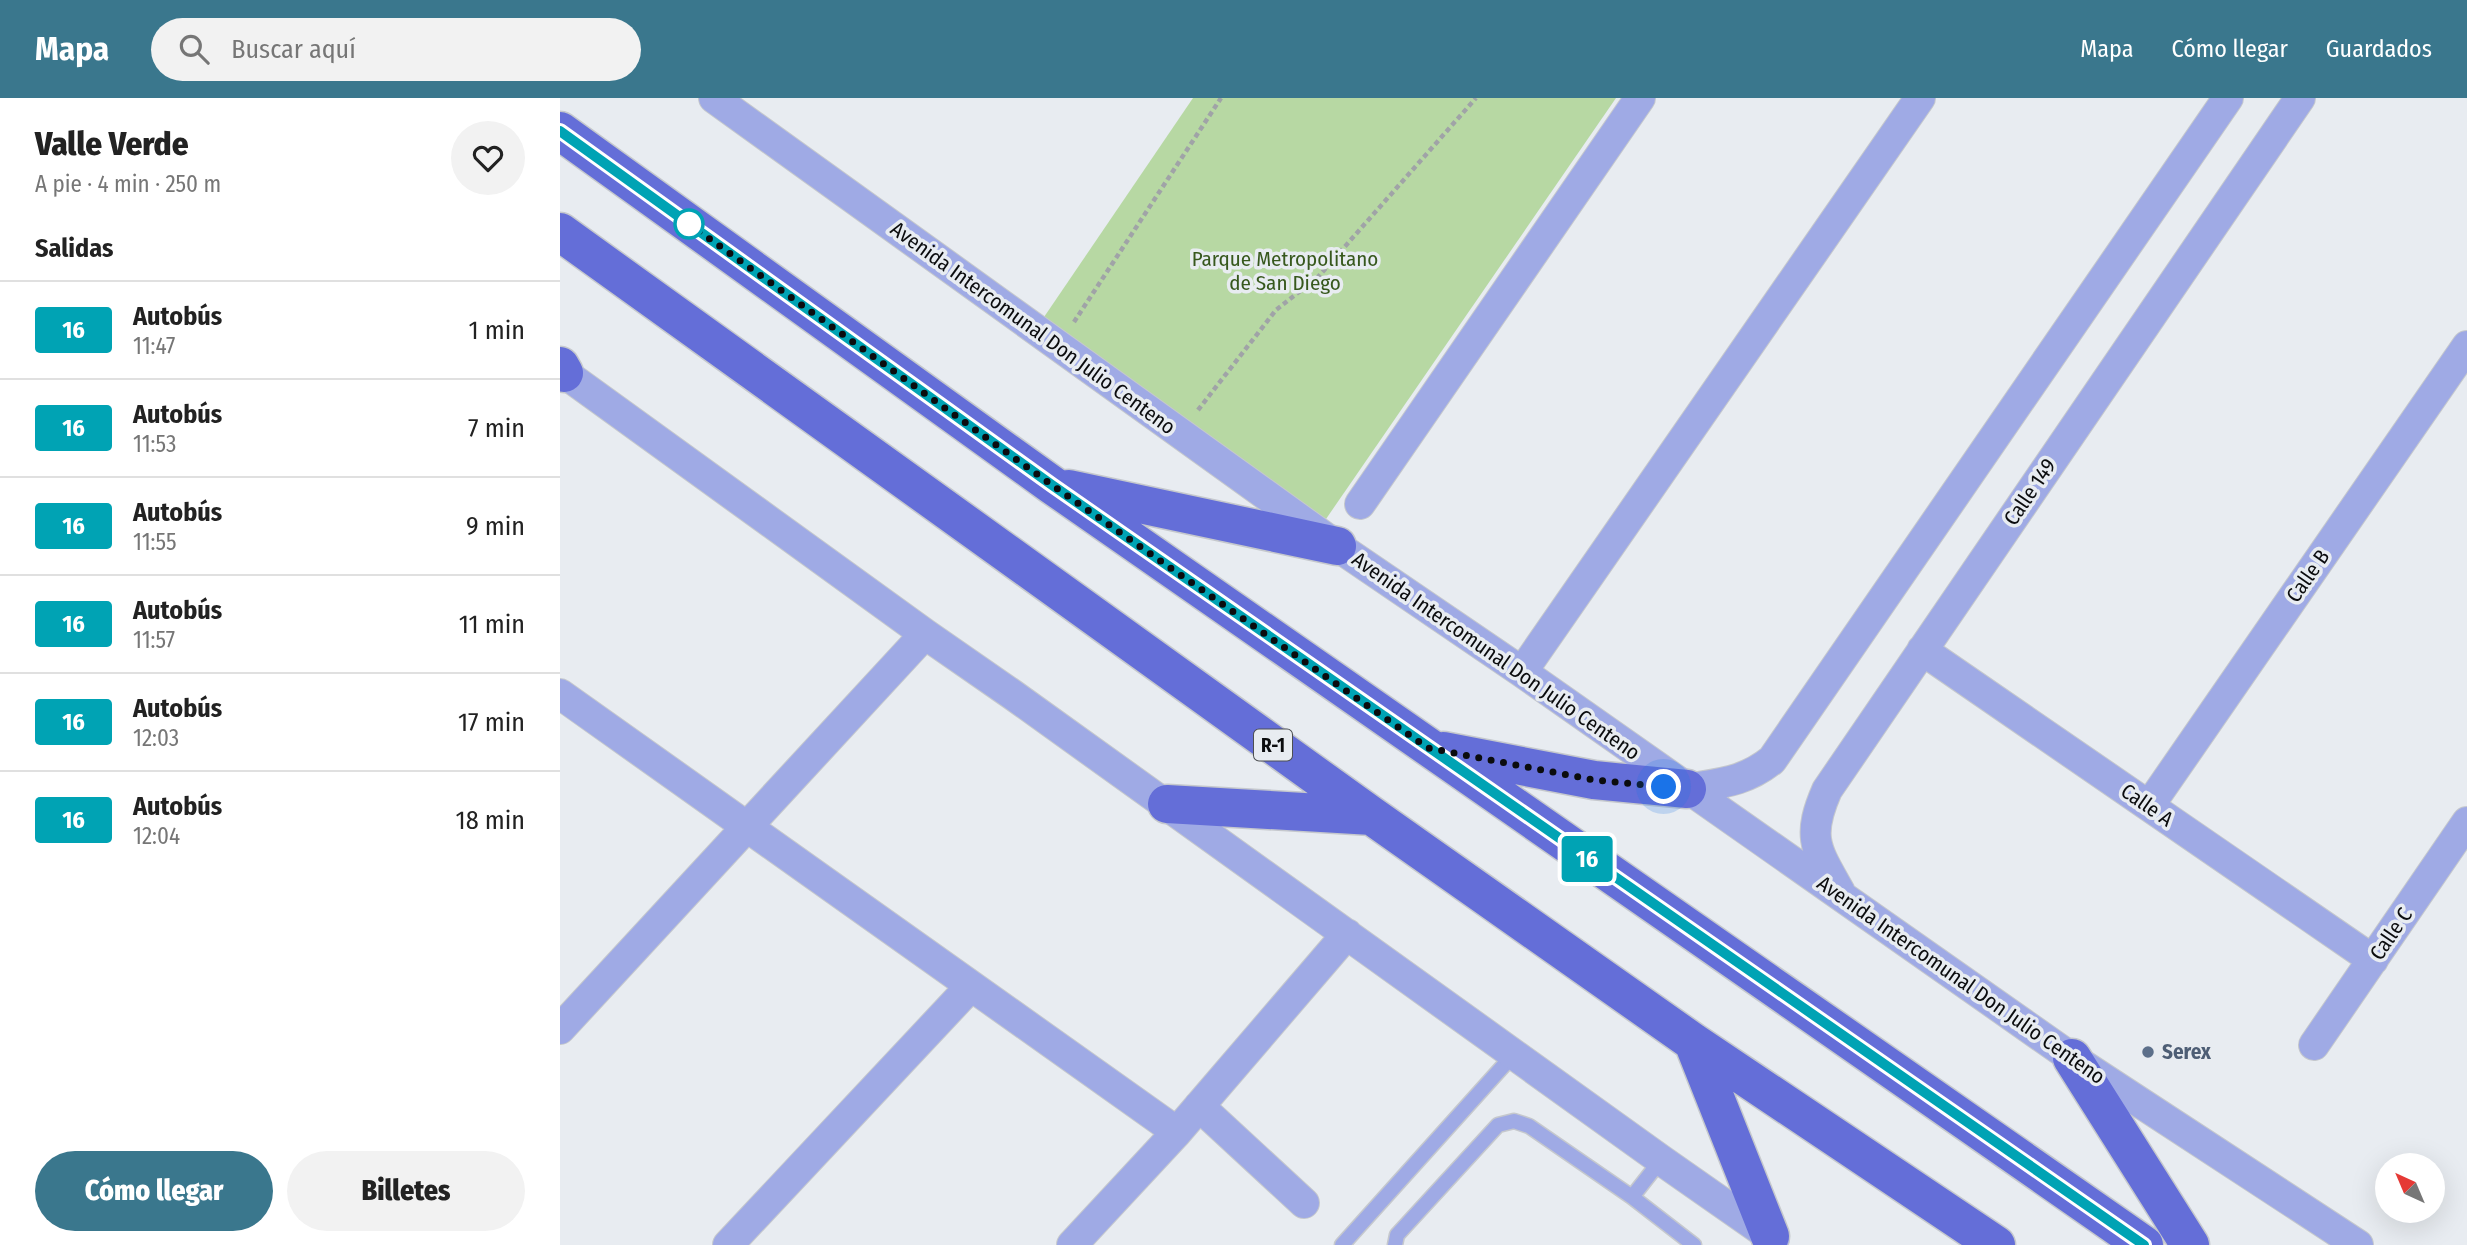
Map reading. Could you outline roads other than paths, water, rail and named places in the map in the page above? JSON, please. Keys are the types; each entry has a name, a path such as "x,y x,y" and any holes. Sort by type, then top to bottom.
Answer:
{"main road":[{"path":"560,131 1052,485 2144,1245"},
{"name":"R-1","path":"560,232 1372,816 1693,1042 1996,1245"},
{"path":"1052,485 1338,546"},
{"path":"1428,748 1594,780 1687,789"},
{"path":"1167,804 1372,816"},
{"path":"1693,1042 1777,1240"},
{"path":"2072,1058 2190,1245"}],"street":[{"name":"Avenida Intercomunal Don Julio Centeno","path":"714,98 1338,546 2072,1058 2358,1245"},
{"path":"1360,504 1640,98"},
{"path":"1522,672 1920,98"},
{"path":"1687,789 1735,781 1756,773 1772,760 2228,98"},
{"name":"Calle 149","path":"1843,898 1824,864 1815,840 1817,813 1827,790 2301,98"},
{"name":"Calle B","path":"2149,806 2467,346"},
{"path":"561,369 925,634 1777,1240"},
{"path":"564,1018 747,827 925,634"},
{"name":"Calle A","path":"1922,650 2373,960"},
{"path":"560,694 1177,1132"},
{"name":"Calle C","path":"2315,1045 2467,822"},
{"path":"1072,1245 1177,1132 1347,934"},
{"path":"728,1245 971,986"},
{"path":"1199,1107 1304,1203"}],"lane":[{"path":"1342,1245 1514,1054"},
{"path":"1395,1245 1397,1235 1498,1125 1514,1121 1529,1126 1632,1197 1694,1245"},
{"path":"1632,1197 1661,1160"}],"place":[{"name":"Serex","path":"2148,1052"}],"park label":[{"name":"Parque Metropolitano de San Diego","path":"1285,271"}]}
